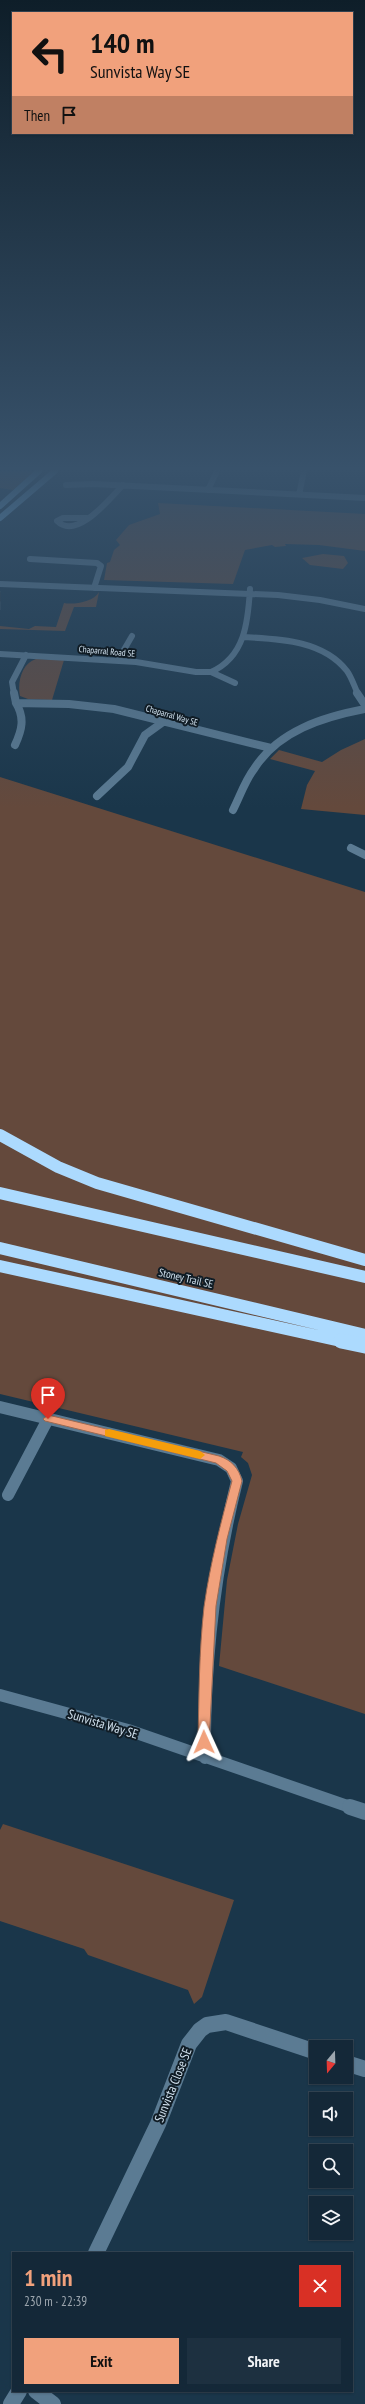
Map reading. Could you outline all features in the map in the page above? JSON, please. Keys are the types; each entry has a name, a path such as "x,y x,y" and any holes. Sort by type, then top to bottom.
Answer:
{"highway":[{"path":"0,1135 58,1168 97,1183 365,1260"},
{"path":"0,1193 365,1278"},
{"name":"Stoney Trail SE","path":"0,1248 365,1335"},
{"path":"0,1266 365,1346"}],"street":[{"path":"62,583 95,586"},
{"path":"0,584 312,593 365,604"},
{"path":"249,591 310,598 357,607 365,604"},
{"path":"211,672 220,669 235,655 243,637 249,591"},
{"path":"118,660 132,636"},
{"path":"243,637 294,643 331,657 346,670 357,694 365,705"},
{"name":"Chaparral Road SE","path":"0,654 118,660 196,672 211,672 235,683"},
{"path":"16,745 23,720 22,713 16,702 12,682 26,655"},
{"name":"Chaparral Way SE","path":"16,702 100,707 271,748"},
{"path":"233,810 253,769 271,748 309,726 365,709"},
{"path":"97,796 128,767 145,735 163,722"},
{"path":"351,848 365,855"},
{"path":"0,1407 219,1460 231,1468 235,1474 237,1481 222,1539 210,1606 204,1696 205,1758"},
{"path":"8,1495 48,1419"},
{"name":"Sunvista Way SE","path":"0,1695 108,1723 205,1758 365,1812"},
{"name":"Sunvista Close SE","path":"96,2252 158,2124 189,2044 200,2030 207,2025 226,2022 309,2050"},
{"path":"353,2065 365,2069"},
{"path":"11,2404 18,2392"},
{"path":"37,2392 53,2404"}],"shaded area":[{"path":"207,583 233,583 233,584"},
{"path":"99,592 96,607 74,607 65,631 0,629 0,626 29,629 35,626 56,627 64,603 73,604 88,600 93,598"},
{"path":"36,659 64,660 52,700 28,699 20,696 19,685 24,669 27,664"},
{"path":"365,739 365,815 301,809 307,785 315,771 270,759 279,750 322,762 341,750"},
{"path":"0,777 365,892 365,1714 219,1666 227,1580 238,1524 252,1475 248,1463 241,1457 243,1452 0,1394"},
{"path":"3,1824 234,1900 202,1997 194,2004 188,1990 88,1955 84,1949 0,1921 0,1830"}],"slow traffic":[{"path":"109,1433 200,1455"}],"route":[{"path":"48,1419 219,1460 231,1468 235,1474 237,1481 217,1562 210,1606 205,1673 204,1742"}]}
